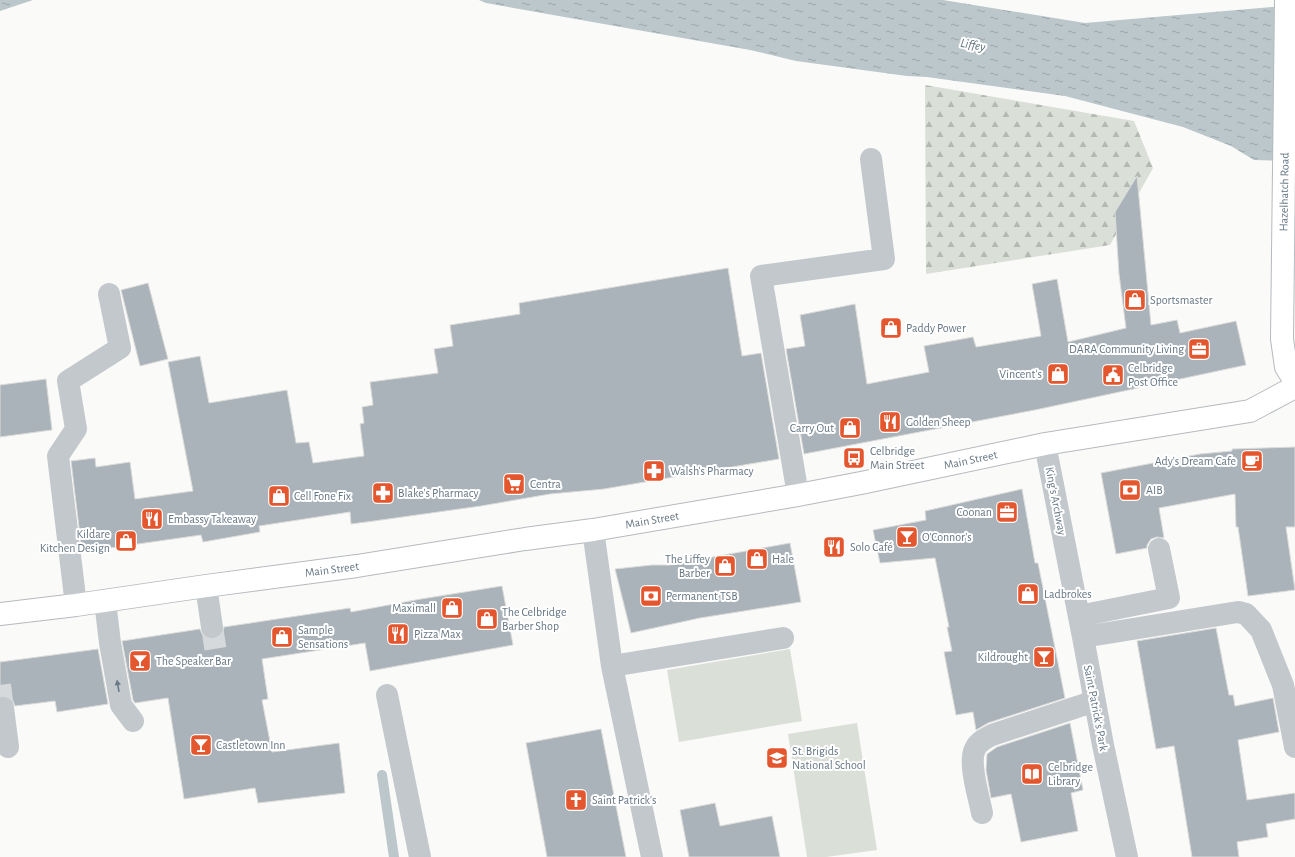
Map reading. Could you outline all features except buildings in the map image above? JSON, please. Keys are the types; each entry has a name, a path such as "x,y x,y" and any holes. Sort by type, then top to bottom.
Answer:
{"main road":[{"name":"Hazelhatch Road","path":"1286,0 1282,339 1286,367 1295,381"},
{"name":"Main Street","path":"0,614 76,605 357,566 525,539 593,530 798,495 1045,444 1250,411 1295,387"}],"street":[{"path":"798,495 761,276 884,259 871,159"},
{"path":"76,605 58,456 76,429 68,381 120,348 109,294"},
{"name":"King's Archway","path":"1045,444 1068,558"},
{"path":"593,530 612,666 652,857"},
{"path":"1081,626 1169,598 1159,549"},
{"name":"Saint Patrick's Park","path":"1068,558 1103,745 1127,857"},
{"path":"206,586 212,627"},
{"path":"104,601 121,705 133,721"},
{"path":"1081,626 1238,612 1246,614 1261,630 1283,686 1295,747"},
{"path":"612,666 783,638"},
{"path":"387,695 420,857"},
{"path":"982,813 972,758 975,748 981,741 992,735 1095,701"},
{"path":"3,708 8,748"}],"green space":[{"path":"925,85 1134,121 1153,168 1110,245 926,274"},
{"path":"790,649 802,721 679,742 667,670"},
{"path":"857,723 877,850 826,857 807,857 788,734"}],"water":[{"path":"0,0 33,0 0,11"},
{"name":"Liffey","path":"479,0 943,0 1085,23 1295,5 1284,161 1254,160 1231,146 1183,127 1065,96 796,61 750,50 486,3"}],"waterway":[{"path":"382,775 394,857"}],"tunnel":[{"path":"212,627 218,665"},
{"path":"0,685 3,708"}],"place":[{"name":"Sportsmaster","path":"1135,300"},
{"name":"Paddy Power","path":"891,328"},
{"name":"DARA Community Living","path":"1199,349"},
{"name":"Vincent's","path":"1058,374"},
{"name":"Celbridge Post Office","path":"1113,375"},
{"name":"Golden Sheep","path":"890,422"},
{"name":"Carry Out","path":"850,428"},
{"name":"Celbridge Main Street","path":"854,458"},
{"name":"Ady's Dream Cafe","path":"1252,461"},
{"name":"Walsh's Pharmacy","path":"654,471"},
{"name":"Centra","path":"514,484"},
{"name":"AIB","path":"1130,490"},
{"name":"Blake's Pharmacy","path":"383,493"},
{"name":"Cell Fone Fix","path":"279,496"},
{"name":"Coonan","path":"1007,512"},
{"name":"Embassy Takeaway","path":"152,519"},
{"name":"O’Connor’s","path":"907,537"},
{"name":"Kildare Kitchen Design","path":"126,541"},
{"name":"Solo Café","path":"834,547"},
{"name":"Hale","path":"757,559"},
{"name":"The Liffey Barber","path":"725,566"},
{"name":"Ladbrokes","path":"1028,594"},
{"name":"Permanent TSB","path":"651,596"},
{"name":"Maximall","path":"452,608"},
{"name":"The Celbridge Barber Shop","path":"487,619"},
{"name":"Pizza Max","path":"398,634"},
{"name":"Sample Sensations","path":"282,637"},
{"name":"Kildrought","path":"1044,657"},
{"name":"The Speaker Bar","path":"140,661"},
{"name":"Castletown Inn","path":"201,745"},
{"name":"St. Brigids National School","path":"777,758"},
{"name":"Celbridge Library","path":"1032,774"},
{"name":"Saint Patrick's","path":"576,800"}]}
